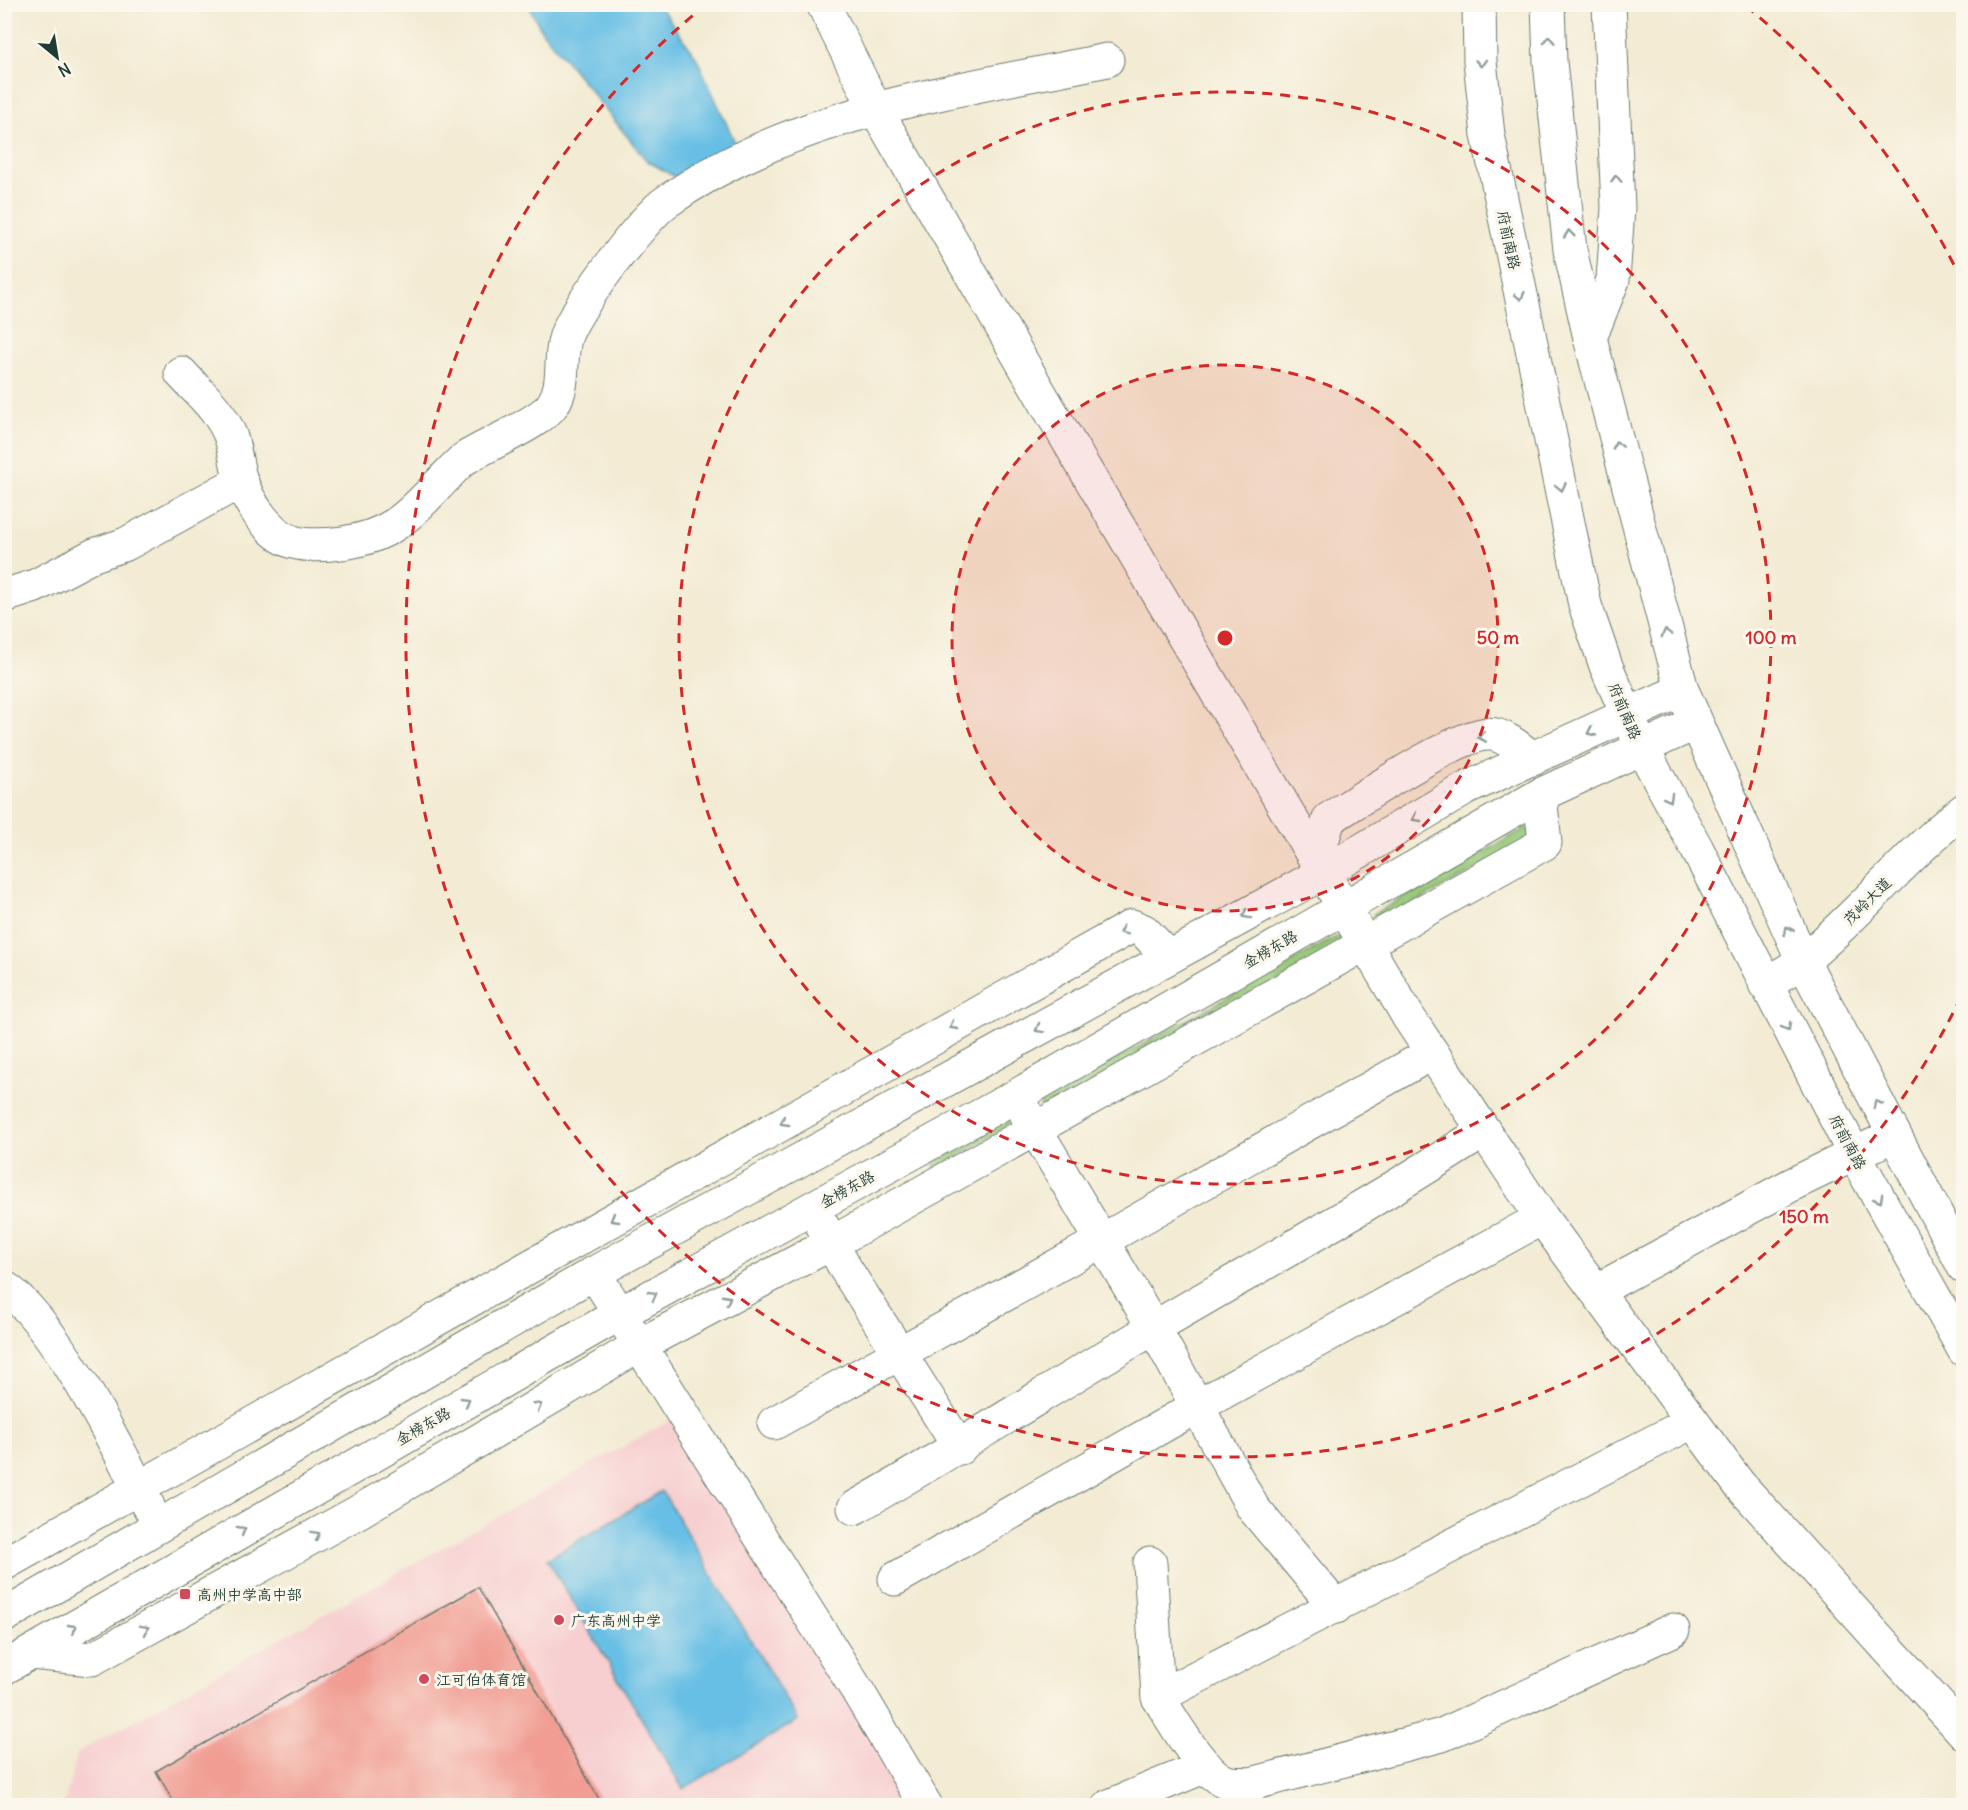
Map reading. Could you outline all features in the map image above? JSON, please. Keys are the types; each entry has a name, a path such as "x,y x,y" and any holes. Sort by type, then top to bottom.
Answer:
{"street":[{"path":"823,4 875,108 1321,874 1343,906 1432,1053 1542,1218 1739,1484 1964,1733"},
{"name":"府前南路","path":"1479,4 1480,61 1488,135 1585,605 1627,716 1641,746 1697,849 1853,1152 1964,1350"},
{"path":"1548,4 1550,62 1570,250 1590,338 1682,690 1803,961 1964,1267"},
{"path":"1590,338 1613,280 1618,208 1609,4"},
{"path":"181,373 217,413 230,435 241,481 273,531 293,542 328,545 366,540 386,532 405,519 461,461 536,419 552,406 562,381 564,340 575,314 662,205 698,180 766,146 875,108 1107,60"},
{"path":"4,596 35,586 94,555 126,544 241,481"},
{"path":"4,1616 594,1273 1321,874 1467,788 1682,690"},
{"name":"金榜东路","path":"18,1660 275,1510 621,1313 1016,1096 1343,906 1540,795 1641,746 1696,723"},
{"path":"1321,874 1322,842 1329,819 1406,771 1465,740 1490,734 1515,745 1533,759"},
{"path":"18,1660 92,1659 358,1512 640,1346 832,1243 1545,843 1540,795"},
{"name":"茂岭大道","path":"1765,984 1803,961 1854,914 1931,836 1964,810"},
{"path":"4,1564 1045,974 1132,927 1143,932 1169,957"},
{"path":"1045,974 1068,1013"},
{"path":"774,1423 1104,1240 1432,1053"},
{"path":"886,1064 908,1100"},
{"path":"1016,1096 1104,1240 1253,1508 1336,1607"},
{"path":"854,1508 960,1448 1154,1328 1425,1169 1484,1131"},
{"path":"1596,1291 1853,1152 1894,1135"},
{"path":"811,1208 845,1268 960,1448"},
{"path":"895,1579 1196,1407 1542,1218"},
{"path":"547,1257 566,1290"},
{"path":"594,1273 857,1690 926,1806"},
{"path":"4,1287 18,1296 53,1341 158,1526"},
{"path":"1158,1698 1692,1422"},
{"path":"251,1472 275,1510"},
{"path":"1150,1563 1158,1698 1186,1743 1206,1766 1225,1781 1251,1784 1442,1735 1673,1630"},
{"path":"1109,1806 1206,1766"}],"shaded area":[{"name":"广东高州中学","path":"683,1413 913,1806 63,1806 78,1752"}],"green space":[{"path":"1526,828 1533,830 1535,838 1376,924 1374,914"},
{"path":"1340,937 1345,945 1043,1109 1039,1102 1334,938"},
{"path":"1007,1118 1011,1124 934,1171 934,1163"}],"water":[{"path":"528,5 659,5 696,57 738,149 675,177 647,161 542,31"},
{"path":"662,1491 798,1720 683,1789 547,1559"}],"building":[{"name":"江可伯体育馆","path":"478,1587 603,1806 176,1806 156,1771"}],"place":[{"name":"高州中学高中部","path":"185,1594"},
{"name":"广东高州中学","path":"559,1620"},
{"name":"江可伯体育馆","path":"424,1679"}]}
